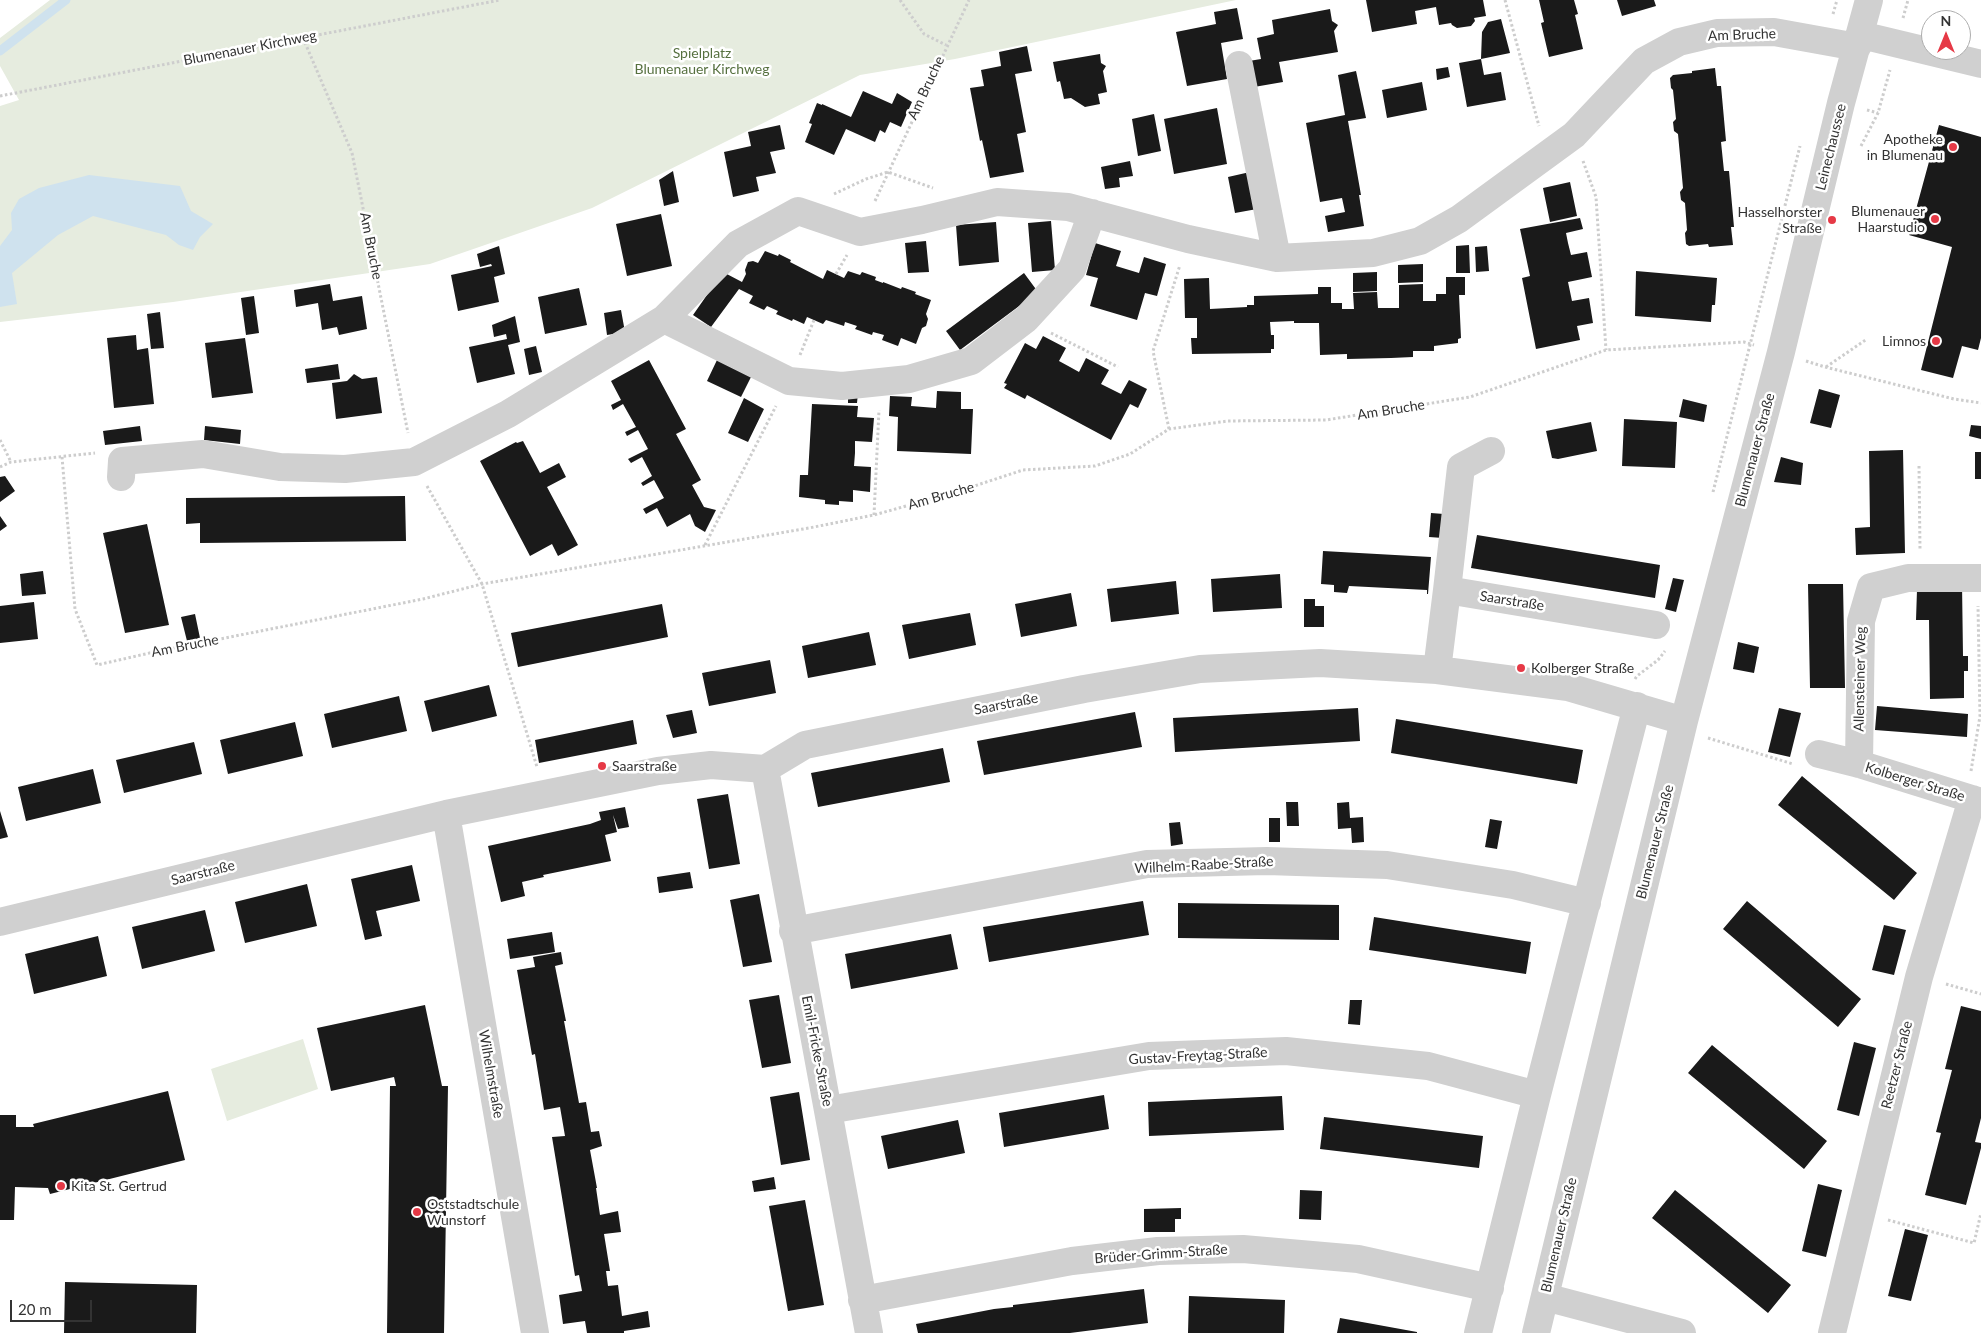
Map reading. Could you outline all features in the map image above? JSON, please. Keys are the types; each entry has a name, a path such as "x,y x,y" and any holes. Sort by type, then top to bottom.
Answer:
{"street":[{"name":"Leinechaussee","path":"1781,352 1869,0"},
{"name":"Am Bruche","path":"798,211 860,232 922,220 997,202 1068,207 1188,239 1277,258 1373,253 1420,241 1459,220 1574,135 1644,61 1679,42 1717,33 1774,32 1826,40 1859,41"},
{"path":"1859,41 1897,43 1981,64"},
{"path":"1239,65 1277,258"},
{"path":"121,469 203,454 280,467 344,469 414,462 508,414 664,320 738,244 798,211"},
{"path":"664,320 789,381 842,386 909,379 971,362 1026,320 1072,269 1092,213"},
{"name":"Blumenauer Straße","path":"1536,1333 1684,721 1781,352"},
{"path":"1437,670 1461,466 1490,450"},
{"name":"Allensteiner Weg","path":"1859,764 1861,621 1871,587 1908,578 1980,578"},
{"name":"Saarstraße","path":"1447,590 1662,636"},
{"name":"Saarstraße","path":"0,922 446,814 658,771 711,765 765,769 805,745 1084,688 1200,669 1320,663 1437,670 1568,687 1684,721"},
{"path":"1478,1333 1587,903 1631,704"},
{"name":"Kolberger Straße","path":"1819,754 1859,764 1973,800"},
{"name":"Emil-Fricke-Straße","path":"765,769 793,931 869,1333"},
{"name":"Reetzer Straße","path":"1832,1333 1919,977 1973,800"},
{"name":"Wilhelmstraße","path":"446,814 535,1333"},
{"name":"Wilhelm-Raabe-Straße","path":"793,931 1147,864 1267,861 1387,865 1513,885 1587,903"},
{"name":"Gustav-Freytag-Straße","path":"828,1110 1149,1056 1286,1051 1428,1066 1537,1095"},
{"name":"Brüder-Grimm-Straße","path":"862,1300 1072,1261 1158,1251 1243,1249 1358,1259 1490,1288"},
{"path":"1545,1297 1682,1333"}],"path":[{"name":"Blumenauer Kirchweg","path":"0,96 500,0"},
{"path":"900,0 924,34 946,44"},
{"name":"Am Bruche","path":"836,274 860,232 968,0"},
{"path":"1505,0 1547,156"},
{"path":"1826,40 1836,0"},
{"path":"1857,154 1878,113 1908,0"},
{"name":"Am Bruche","path":"304,38 352,153 414,462 482,584 545,794"},
{"path":"1574,135 1596,197 1606,350"},
{"path":"1711,499 1800,144"},
{"path":"798,211 866,179 888,172 940,190"},
{"path":"1169,429 1153,351 1188,239"},
{"path":"705,546 789,381 814,320"},
{"path":"1026,320 1118,367"},
{"path":"1825,367 1867,339"},
{"name":"Am Bruche","path":"62,457 75,609 97,665 423,599 482,584 809,528 874,515 956,492 1023,470 1095,466 1130,454 1169,429 1228,421 1326,420 1470,397 1606,350 1744,342 1825,367 1954,399 1981,403"},
{"path":"874,515 880,382"},
{"path":"0,440 11,462"},
{"path":"0,467 11,462 100,452 121,469"},
{"path":"1919,466 1921,578"},
{"path":"1973,800 1980,716 1980,578"},
{"path":"1631,704 1637,676 1658,660 1662,636"},
{"path":"1684,721 1710,740 1803,767 1819,754"},
{"path":"1919,977 1981,994"},
{"path":"1861,1213 1974,1242 1981,1213"}],"green space":[{"name":"Spielplatz Blumenauer Kirchweg","path":"50,0 1236,0 955,59 860,75 592,208 430,264 173,302 0,322 0,106 19,100 0,66 0,38"},
{"path":"303,1039 318,1089 227,1121 211,1069"}],"water":[{"path":"89,175 180,186 191,211 213,224 200,237 193,250 179,245 166,235 93,216 58,235 12,273 17,304 0,307 0,246 12,230 11,213 19,199 39,188"}],"building":[{"path":"1366,0 1483,0 1486,16 1474,18 1475,21 1471,26 1457,28 1451,23 1439,25 1436,7 1415,11 1417,24 1372,32"},
{"path":"1539,0 1574,0 1578,14 1575,15 1583,49 1549,57 1541,23 1544,22"},
{"path":"1617,0 1654,0 1656,6 1622,16"},
{"path":"1237,8 1243,39 1221,43 1227,79 1187,86 1176,32 1216,24 1214,12"},
{"path":"1330,9 1332,21 1338,25 1334,31 1338,52 1279,62 1283,82 1254,87 1249,61 1261,59 1257,38 1274,34 1272,20"},
{"path":"1501,19 1510,53 1481,59 1482,32 1488,22"},
{"path":"1027,46 1032,71 1015,74 1026,132 1017,134 1024,172 990,178 982,140 980,141 970,88 984,86 981,70 1001,66 999,52"},
{"path":"1100,54 1101,63 1106,66 1103,71 1107,92 1098,94 1100,104 1085,107 1071,98 1064,99 1060,81 1057,82 1053,62"},
{"path":"1481,59 1484,75 1501,72 1506,100 1467,107 1459,63"},
{"path":"1448,67 1450,77 1437,80 1436,69"},
{"path":"1715,68 1717,86 1721,86 1726,141 1721,142 1724,171 1729,171 1734,227 1731,227 1733,245 1709,247 1708,244 1689,246 1686,244 1685,203 1681,200 1680,192 1683,188 1678,134 1674,131 1673,122 1676,119 1670,78 1673,75"},
{"path":"1356,71 1366,118 1348,121 1361,195 1359,195 1364,226 1328,232 1325,216 1345,212 1342,198 1320,202 1306,123 1345,115 1338,75"},
{"path":"1422,82 1427,110 1387,118 1382,90"},
{"path":"863,91 892,104 897,93 912,102 901,127 890,122 885,133 880,130 875,142 846,129 834,155 805,142 812,124 809,123 817,103 851,117"},
{"path":"1217,108 1227,164 1174,174 1164,119"},
{"path":"1154,114 1161,151 1138,156 1132,119"},
{"path":"780,125 785,149 770,152 776,173 756,177 759,191 733,197 724,152 751,146 748,132"},
{"path":"1939,125 1981,137 1981,338 1978,350 1962,346 1953,378 1921,370 1952,247 1909,235"},
{"path":"1130,161 1133,176 1119,178 1120,187 1105,189 1101,167"},
{"path":"673,171 679,202 664,206 659,180"},
{"path":"1250,172 1257,209 1235,213 1228,177"},
{"path":"1570,182 1577,216 1550,222 1543,188"},
{"path":"661,214 672,266 627,276 616,224"},
{"path":"1580,218 1583,229 1566,233 1568,243 1571,255 1587,252 1592,277 1568,282 1572,301 1589,298 1593,323 1577,326 1580,340 1536,349 1522,278 1530,276 1520,229"},
{"path":"1051,221 1055,270 1032,272 1028,223"},
{"path":"996,222 999,262 959,266 956,225"},
{"path":"926,241 929,272 908,273 905,243"},
{"path":"1095,243 1121,251 1116,266 1139,273 1144,257 1166,264 1157,296 1145,293 1137,320 1090,306 1098,278 1086,275"},
{"path":"1469,245 1470,273 1456,273 1456,246"},
{"path":"499,246 505,274 494,277 499,302 458,311 451,275 492,266 491,264 480,267 477,254"},
{"path":"1487,246 1489,271 1476,272 1475,247"},
{"path":"765,251 778,256 779,254 791,260 790,262 823,279 827,270 844,278 848,271 860,275 862,272 876,277 875,280 883,283 916,292 915,294 931,300 926,314 928,319 926,326 922,328 916,344 901,338 898,346 882,340 884,335 873,332 872,335 855,329 857,326 845,322 844,326 826,320 823,324 807,317 804,324 793,319 792,321 776,314 778,311 767,306 764,310 749,303 753,296 739,289 711,327 693,315 723,272 742,282 746,274 745,270 748,262 758,263"},
{"path":"1423,264 1423,282 1398,283 1398,265"},
{"path":"1636,271 1717,278 1715,305 1712,305 1711,322 1635,316"},
{"path":"1377,272 1377,291 1353,292 1353,273"},
{"path":"1024,273 1038,292 960,350 946,331"},
{"path":"1446,277 1465,277 1465,295 1459,295 1461,338 1458,339 1458,343 1434,346 1434,351 1413,351 1413,357 1391,358 1347,359 1347,354 1320,355 1319,323 1294,323 1294,321 1270,322 1271,335 1274,335 1274,349 1271,349 1271,353 1192,354 1191,338 1197,338 1197,318 1185,318 1184,279 1209,278 1210,309 1254,305 1254,296 1318,294 1318,287 1331,287 1331,303 1342,303 1342,309 1354,309 1353,293 1377,292 1378,308 1399,308 1399,285 1423,284 1423,301 1436,301 1436,294 1446,294"},
{"path":"330,284 333,301 362,296 367,329 339,335 337,327 322,330 318,303 296,307 294,290"},
{"path":"579,288 587,325 545,334 538,297"},
{"path":"254,296 259,333 246,335 241,298"},
{"path":"621,310 625,332 607,335 604,313"},
{"path":"160,312 164,348 151,349 147,314"},
{"path":"515,316 520,342 508,345 515,374 477,383 469,347 507,339 506,334 494,337 492,325"},
{"path":"136,335 137,350 148,348 154,404 114,408 107,338"},
{"path":"1043,336 1066,348 1059,361 1079,372 1086,358 1109,370 1101,384 1121,394 1129,380 1147,389 1138,408 1130,404 1111,440 1027,395 1025,399 1004,388 1007,384 1004,383 1025,343 1036,349"},
{"path":"245,338 253,393 212,398 205,343"},
{"path":"536,346 542,372 529,375 524,349"},
{"path":"649,360 686,429 676,434 701,480 692,485 704,507 716,510 705,532 695,526 690,514 667,527 657,508 646,514 643,509 664,498 654,480 643,486 641,483 652,476 642,457 631,463 628,459 648,449 638,430 627,436 625,432 636,427 623,404 613,410 611,405 621,400 611,381"},
{"path":"717,360 751,377 741,397 707,381"},
{"path":"338,364 340,379 307,383 305,369"},
{"path":"354,374 362,379 377,377 382,413 336,419 332,383 347,381"},
{"path":"1819,389 1840,395 1831,428 1810,423"},
{"path":"937,391 961,392 961,409 973,409 971,454 897,451 898,417 889,416 890,396 912,397 911,406 936,408"},
{"path":"848,393 858,393 857,403 848,403"},
{"path":"744,398 764,409 748,442 728,433"},
{"path":"1683,399 1707,405 1704,422 1679,417"},
{"path":"812,404 858,406 857,417 874,418 872,442 855,441 854,466 871,467 870,492 853,490 853,502 839,501 839,505 825,504 825,500 799,497 800,475 808,475"},
{"path":"1624,419 1677,422 1675,468 1622,466"},
{"path":"1591,422 1597,451 1558,459 1552,458 1546,431"},
{"path":"1971,425 1981,426 1981,439 1969,436"},
{"path":"140,426 142,441 105,445 103,431"},
{"path":"205,426 241,430 240,444 204,440"},
{"path":"523,441 540,473 559,463 566,477 547,487 578,545 558,556 552,544 530,556 480,461 516,442"},
{"path":"1903,450 1905,553 1856,555 1855,528 1870,527 1869,451"},
{"path":"1975,452 1981,452 1981,479 1975,479"},
{"path":"1781,457 1803,463 1801,485 1774,482"},
{"path":"5,476 15,491 0,502 0,477"},
{"path":"405,496 406,541 200,543 200,523 186,524 186,498"},
{"path":"1431,513 1444,514 1443,538 1429,537"},
{"path":"0,516 7,526 0,531"},
{"path":"147,524 169,625 125,633 103,533"},
{"path":"1477,535 1660,565 1655,598 1471,568"},
{"path":"1323,551 1431,557 1428,594 1427,590 1349,586 1347,593 1334,592 1334,585 1321,584"},
{"path":"43,571 46,594 22,596 20,574"},
{"path":"1280,574 1282,608 1213,612 1211,579"},
{"path":"1673,578 1684,580 1676,612 1665,609"},
{"path":"1176,581 1179,614 1111,622 1107,589"},
{"path":"1962,583 1963,656 1968,656 1968,671 1964,671 1964,698 1930,699 1929,620 1916,620 1917,590"},
{"path":"1808,584 1843,584 1845,688 1810,688"},
{"path":"1071,593 1077,626 1021,637 1015,604"},
{"path":"1304,599 1315,599 1315,606 1324,606 1324,627 1304,627"},
{"path":"34,602 38,639 0,643 0,606"},
{"path":"662,604 668,637 518,667 511,633"},
{"path":"970,613 976,645 909,659 902,625"},
{"path":"195,614 200,638 187,641 181,617"},
{"path":"869,632 876,665 808,678 802,646"},
{"path":"1738,642 1759,647 1754,673 1733,669"},
{"path":"770,660 776,693 709,706 702,673"},
{"path":"489,685 497,716 432,732 424,701"},
{"path":"399,696 407,731 332,748 324,714"},
{"path":"1877,706 1968,714 1967,737 1875,730"},
{"path":"1358,708 1360,741 1175,752 1173,718"},
{"path":"1779,708 1801,713 1790,757 1768,752"},
{"path":"692,710 697,733 673,738 666,715"},
{"path":"1135,712 1142,747 984,775 977,741"},
{"path":"1396,719 1583,750 1577,784 1391,753"},
{"path":"633,720 637,744 539,763 535,740"},
{"path":"295,722 303,756 228,774 220,740"},
{"path":"194,742 202,774 124,793 116,760"},
{"path":"943,748 950,782 818,807 811,773"},
{"path":"93,769 101,803 26,821 18,787"},
{"path":"1802,776 1917,873 1894,900 1778,805"},
{"path":"728,794 740,864 709,869 697,799"},
{"path":"1286,802 1298,802 1299,826 1287,826"},
{"path":"1349,802 1350,818 1363,817 1364,842 1352,843 1351,828 1338,829 1337,803"},
{"path":"625,807 629,827 618,829 613,815 617,832 605,835 611,861 543,875 544,877 522,882 525,896 501,902 488,846 590,824 601,820 599,812"},
{"path":"0,811 8,837 0,839"},
{"path":"1269,818 1280,818 1280,842 1269,842"},
{"path":"1490,819 1502,821 1497,849 1485,847"},
{"path":"1180,822 1183,844 1171,846 1169,823"},
{"path":"412,865 420,901 376,911 382,936 365,940 351,879"},
{"path":"690,872 693,888 659,893 657,877"},
{"path":"307,884 317,926 245,943 235,902"},
{"path":"759,894 772,962 743,967 730,900"},
{"path":"1143,901 1149,935 989,962 983,927"},
{"path":"1747,901 1861,999 1838,1027 1723,929"},
{"path":"1178,903 1339,905 1339,940 1178,938"},
{"path":"205,910 215,951 142,969 132,927"},
{"path":"1374,917 1531,942 1526,974 1369,950"},
{"path":"1884,925 1906,930 1894,975 1872,970"},
{"path":"552,932 555,952 510,959 507,939"},
{"path":"951,934 958,969 851,989 845,954"},
{"path":"98,936 107,976 34,994 25,954"},
{"path":"561,952 563,964 555,966 579,1103 586,1102 591,1132 599,1131 602,1146 590,1150 600,1215 618,1211 621,1232 604,1234 610,1271 606,1271 608,1286 618,1285 622,1316 648,1311 650,1327 624,1331 624,1333 587,1333 585,1321 563,1324 559,1295 582,1291 579,1275 575,1276 552,1137 565,1136 560,1107 544,1110 535,1054 532,1055 517,970 535,967 533,957"},
{"path":"779,995 791,1063 762,1068 749,1000"},
{"path":"1350,1000 1362,1000 1360,1025 1348,1024"},
{"name":"Oststadtschule Wunstorf","path":"425,1005 442,1086 448,1086 444,1333 387,1333 390,1086 396,1086 394,1077 331,1091 317,1028"},
{"path":"1961,1006 1981,1011 1981,1118 1975,1142 1981,1143 1981,1148 1966,1205 1925,1195 1941,1133 1936,1132 1952,1070 1945,1069"},
{"path":"1854,1042 1876,1048 1859,1116 1837,1110"},
{"path":"1712,1045 1827,1141 1804,1169 1688,1073"},
{"path":"168,1091 185,1160 50,1194 48,1188 15,1187 14,1220 0,1220 0,1115 16,1115 16,1127 34,1127 33,1124"},
{"path":"799,1092 810,1160 781,1165 770,1097"},
{"path":"1104,1095 1109,1129 1004,1147 999,1113"},
{"path":"1282,1096 1284,1130 1149,1136 1148,1102"},
{"path":"1324,1117 1483,1136 1479,1168 1320,1149"},
{"path":"958,1120 965,1153 888,1169 881,1136"},
{"path":"774,1177 776,1189 754,1192 752,1181"},
{"path":"1818,1184 1842,1190 1826,1257 1802,1251"},
{"path":"1300,1190 1322,1191 1321,1220 1299,1219"},
{"path":"1675,1190 1791,1285 1768,1313 1652,1218"},
{"path":"805,1200 824,1305 788,1311 769,1206"},
{"path":"1181,1208 1181,1219 1175,1219 1175,1232 1144,1232 1144,1209"},
{"path":"1905,1229 1928,1235 1911,1301 1888,1296"},
{"path":"65,1282 197,1285 196,1333 64,1333"},
{"path":"1144,1289 1148,1323 1070,1333 918,1333 916,1324 1013,1307 1013,1305"},
{"path":"1189,1296 1285,1300 1284,1333 1188,1333"},
{"path":"1340,1318 1417,1332 1417,1333 1337,1333"}],"waterway":[{"path":"0,51 66,0"}],"place":[{"name":"Apotheke in Blumenau","path":"1953,147"},
{"name":"Blumenauer Haarstudio","path":"1935,219"},
{"name":"Hasselhorster Straße","path":"1832,220"},
{"name":"Limnos","path":"1936,341"},
{"name":"Kolberger Straße","path":"1521,668"},
{"name":"Saarstraße","path":"602,766"},
{"name":"Kita St. Gertrud","path":"61,1186"},
{"name":"Oststadtschule Wunstorf","path":"417,1212"}]}
